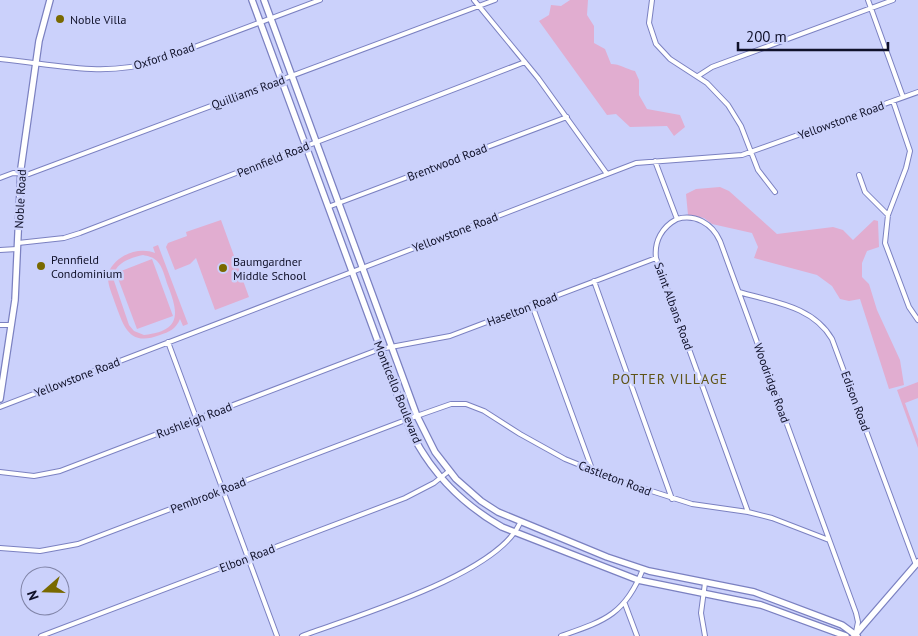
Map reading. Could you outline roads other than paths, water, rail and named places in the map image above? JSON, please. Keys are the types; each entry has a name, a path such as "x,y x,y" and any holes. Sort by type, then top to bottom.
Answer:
{"main road":[{"name":"Noble Road","path":"0,399 11,325 18,246 21,174 36,64 43,24 50,0"},
{"name":"Monticello Boulevard","path":"252,0 352,272 386,348 411,418 449,471 481,501 520,523 643,569 754,592 842,625 856,635"},
{"name":"Monticello Boulevard","path":"264,0 362,268 386,348 422,452 441,478 467,505 484,517 516,533 638,580 761,605 846,636"},
{"path":"856,635 917,563"}],"street":[{"name":"Oxford Road","path":"0,59 96,71 132,67 157,61 320,0"},
{"path":"474,0 525,62 607,174"},
{"name":"Quilliams Road","path":"0,178 12,173 29,174 495,0"},
{"path":"652,0 649,22 658,47 670,59 698,76 723,98 733,112 760,174 775,192"},
{"path":"868,0 902,97"},
{"path":"698,76 712,66 892,0"},
{"name":"Pennfield Road","path":"0,250 74,236 306,147 316,141 525,62"},
{"name":"Yellowstone Road","path":"0,407 636,163 733,157 752,152 918,92"},
{"path":"894,101 910,151 906,168 888,215 885,235 888,253 909,307 918,320"},
{"name":"Brentwood Road","path":"328,207 567,117"},
{"path":"655,161 677,219"},
{"path":"859,175 865,192 888,215"},
{"name":"Saint Albans Road","path":"677,219 661,233 656,244 656,258 748,512"},
{"name":"Woodridge Road","path":"677,219 697,219 714,230 722,246 856,613 858,622 856,635"},
{"name":"Haselton Road","path":"386,348 426,342 449,336 656,258"},
{"path":"594,281 672,499"},
{"name":"Edison Road","path":"740,292 801,310 813,316 827,330 839,356 917,563"},
{"path":"532,305 592,469"},
{"path":"0,325 11,325"},
{"path":"168,342 277,636"},
{"name":"Rushleigh Road","path":"0,472 27,476 55,472 386,348"},
{"name":"Castleton Road","path":"411,418 451,404 471,405 565,459 672,499 748,512 800,528 829,540"},
{"name":"Pembrook Road","path":"0,548 40,551 72,546 411,418"},
{"name":"Elbon Road","path":"41,636 405,498 441,478 449,471"},
{"path":"302,636 455,577 487,558 516,533 520,523"},
{"path":"561,636 606,619 625,604 643,569"},
{"path":"705,582 701,613 705,636"},
{"path":"625,604 637,636"}],"place":[{"name":"Noble Villa","path":"60,19"},
{"name":"Pennfield Condominium","path":"41,266"},
{"name":"Baumgardner Middle School","path":"223,268"}],"district":[{"name":"POTTER VILLAGE","path":"670,379"}]}
